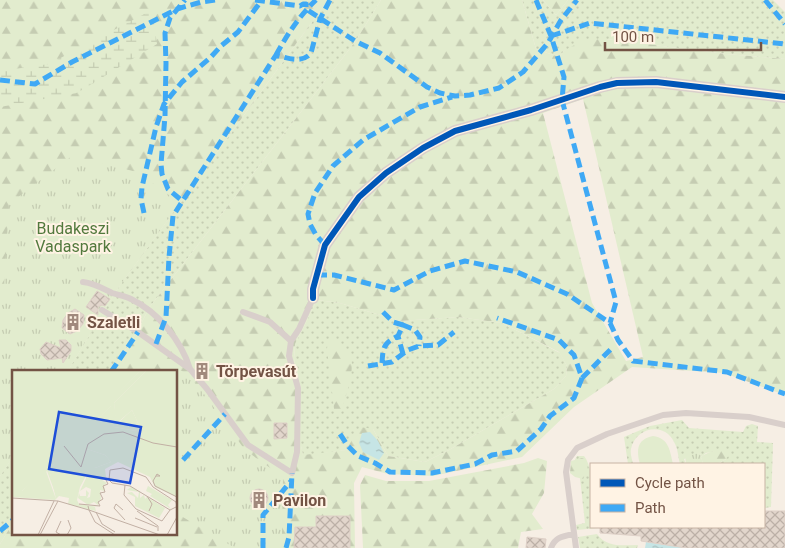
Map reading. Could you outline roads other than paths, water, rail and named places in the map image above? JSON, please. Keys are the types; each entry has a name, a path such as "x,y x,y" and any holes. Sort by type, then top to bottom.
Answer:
{"street":[{"path":"313,298 325,245 359,197 386,173 423,148 455,131 617,83 656,82 785,97"}],"lane":[{"path":"83,282 93,283 113,293 129,298 161,320 185,354 190,369"},
{"path":"102,310 138,332 190,369 248,445 292,473 297,452 298,388 289,356 292,341 313,298"},
{"path":"244,312 270,322 292,341"},
{"path":"576,548 566,472 568,460 577,448 607,434 663,415 686,413 749,417 785,425"},
{"path":"551,548 553,542 558,538 574,534"}],"water":[{"path":"370,432 378,441 384,453 379,460 363,452 359,443 362,433"},
{"path":"646,542 686,548 645,548"}],"place":[{"name":"Szaletli","path":"73,322"},
{"name":"Törpevasút","path":"202,371"},
{"name":"Pavilon","path":"259,500"}],"park label":[{"name":"Budakeszi Vadaspark","path":"73,237"}]}
